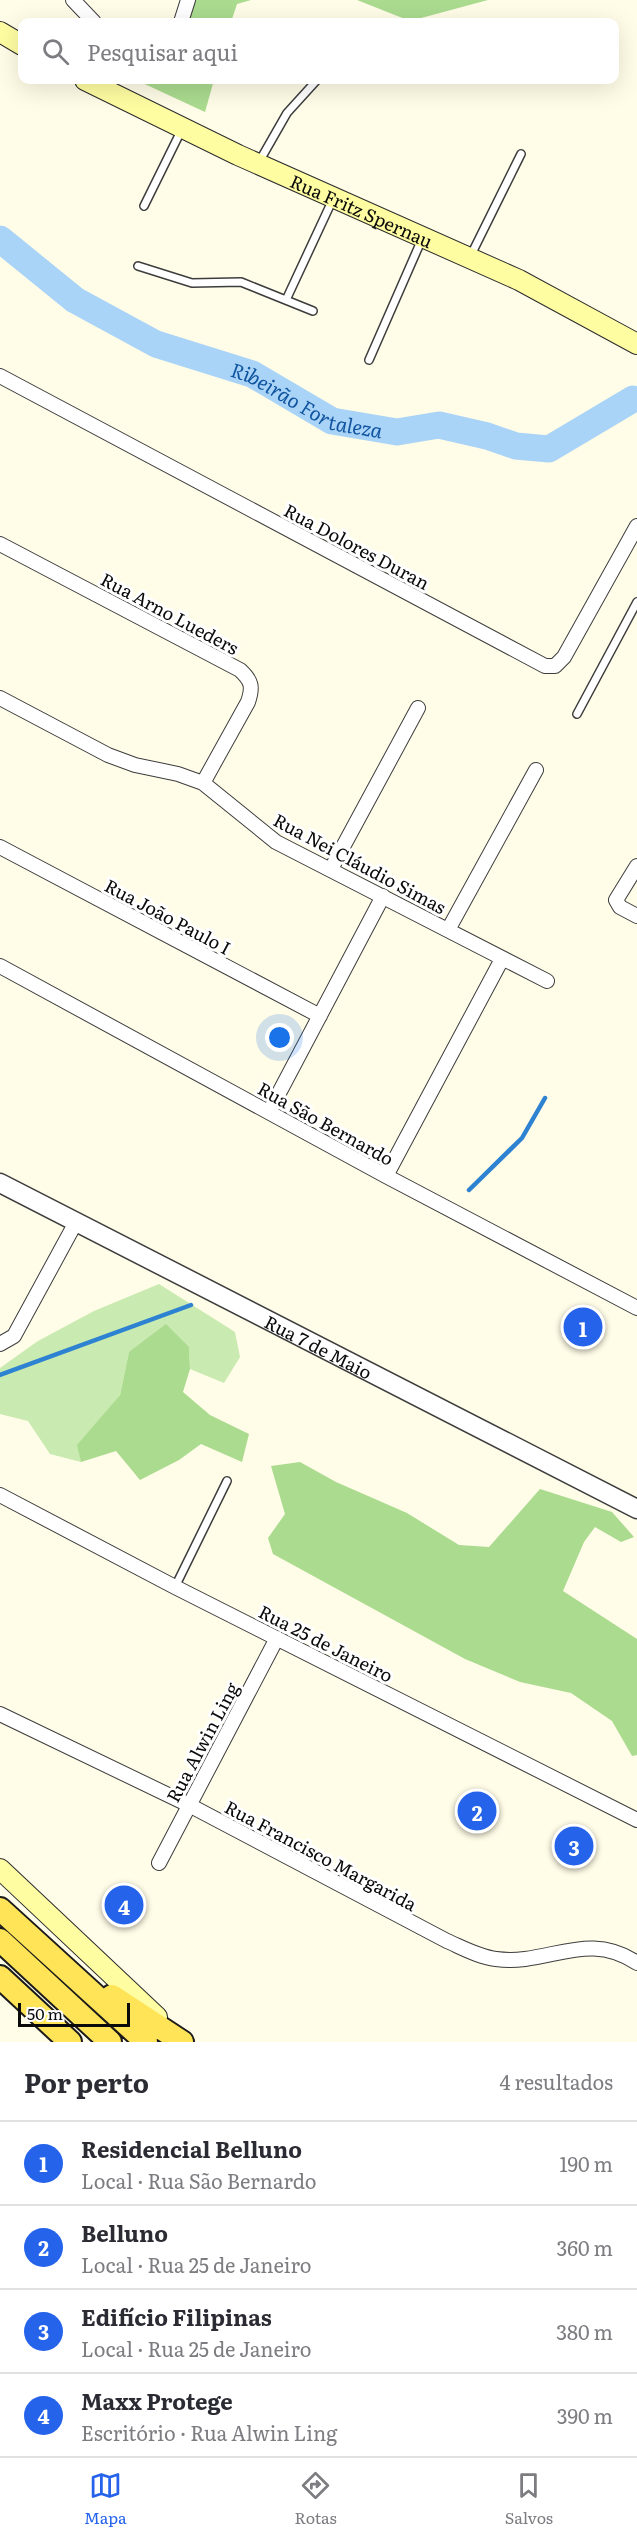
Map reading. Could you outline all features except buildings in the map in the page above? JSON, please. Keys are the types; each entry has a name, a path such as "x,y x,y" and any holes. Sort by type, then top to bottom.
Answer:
{"main road":[{"path":"0,32 18,43"},
{"name":"Rua Fritz Spernau","path":"93,84 258,164 519,280 637,344"},
{"path":"0,1869 182,2042"},
{"path":"0,1909 146,2042"},
{"path":"0,1940 110,2042"},
{"path":"53,1957 182,2042"},
{"path":"0,1977 69,2038"}],"street":[{"path":"73,0 90,18"},
{"path":"182,18 188,0"},
{"name":"Rua Dolores Duran","path":"0,376 545,666 555,666 564,657 637,526"},
{"name":"Rua Arno Lueders","path":"0,544 248,676 252,691 248,702 202,783"},
{"name":"Rua Nei Cláudio Simas","path":"0,698 108,755 135,765 178,774 202,783 276,842 547,981"},
{"path":"331,869 418,708"},
{"path":"448,930 536,770"},
{"name":"Rua João Paulo I","path":"0,847 320,1016"},
{"path":"637,866 616,900 620,907 637,916"},
{"path":"269,1112 383,896"},
{"path":"386,1176 502,958"},
{"name":"Rua São Bernardo","path":"0,966 386,1176 637,1308"},
{"name":"Rua 7 de Maio","path":"0,1183 637,1509"},
{"path":"0,1344 14,1336 76,1222"},
{"name":"Rua 25 de Janeiro","path":"0,1495 175,1587 637,1820"},
{"name":"Rua Alwin Ling","path":"159,1863 276,1638"},
{"name":"Rua Francisco Margarida","path":"0,1714 189,1805 447,1941 478,1955 496,1959 524,1959 593,1947 607,1948 637,1963"}],"lane":[{"path":"258,164 287,113 313,84"},
{"path":"144,206 183,128"},
{"path":"470,258 521,153"},
{"path":"286,300 333,197"},
{"path":"369,360 423,237"},
{"path":"138,266 192,283 240,282 313,311"},
{"path":"577,714 637,602"},
{"path":"175,1587 227,1481"}],"green space":[{"path":"196,0 251,0 237,4 232,18 189,18"},
{"path":"357,0 488,0 421,18 402,18"},
{"path":"145,84 213,84 205,112"},
{"path":"159,1284 235,1332 240,1357 224,1383 190,1369 189,1347 129,1352 120,1395 78,1445 81,1462 50,1454 28,1421 0,1414 0,1368 38,1341 94,1311"},
{"path":"166,1324 189,1347 190,1369 183,1392 210,1415 249,1434 242,1462 201,1444 179,1460 140,1480 116,1451 81,1462 77,1445 120,1395 129,1352"},
{"path":"300,1462 336,1482 407,1513 459,1545 489,1547 540,1489 612,1512 634,1537 621,1542 595,1527 584,1542 563,1591 637,1639 637,1755 632,1756 612,1721 571,1693 520,1682 465,1659 273,1554 268,1538 285,1514 271,1466"}],"waterway":[{"name":"Ribeirão Fortaleza","path":"0,239 75,300 156,344 252,374 332,421 397,432 439,425 487,436 516,446 549,449 633,399"},
{"path":"469,1190 522,1138 545,1098"},
{"path":"0,1375 191,1305"}],"place":[{"name":"Residencial Belluno","path":"583,1327"},
{"name":"Belluno","path":"477,1811"},
{"name":"Edifício Filipinas","path":"574,1846"},
{"name":"Maxx Protege","path":"124,1905"}]}
